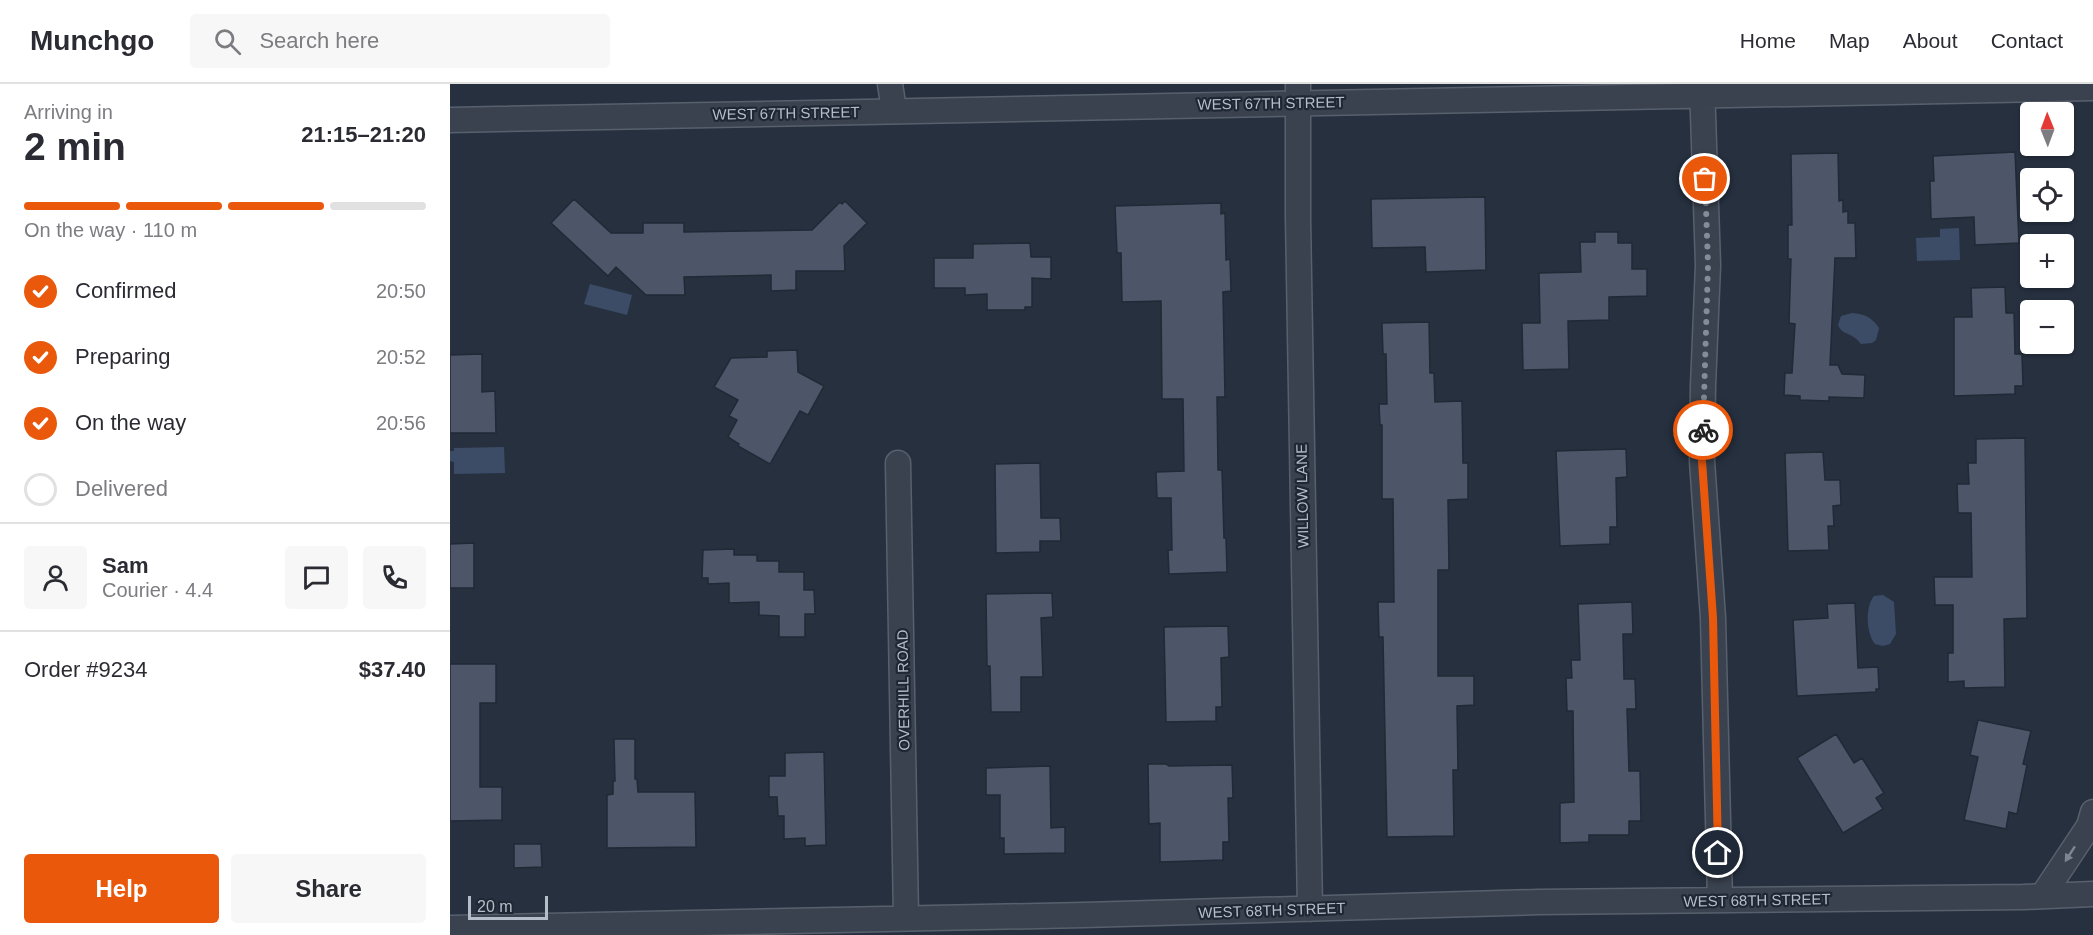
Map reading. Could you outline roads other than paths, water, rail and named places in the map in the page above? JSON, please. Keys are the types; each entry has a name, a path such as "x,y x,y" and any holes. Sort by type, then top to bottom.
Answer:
{"street":[{"path":"890,84 894,110"},
{"name":"WEST 67TH STREET","path":"450,120 894,110 1298,93 2093,88"},
{"path":"1702,89 1708,265 1702,461 1713,618 1720,900"},
{"name":"WILLOW LANE","path":"1298,93 1298,242 1310,909"},
{"name":"OVERHILL ROAD","path":"898,463 906,917"},
{"path":"2043,895 2088,826 2093,812"},
{"name":"WEST 68TH STREET","path":"450,928 1539,902 2093,894"}],"water":[{"path":"1959,228 1960,260 1917,261 1916,238 1940,237 1940,229"},
{"path":"590,284 632,295 627,315 584,304"},
{"path":"1852,313 1874,321 1879,328 1876,340 1872,343 1861,344 1856,338 1841,330 1838,325 1841,316"},
{"path":"504,447 505,473 454,474 454,462 450,461 450,451 454,451 454,448"},
{"path":"1883,595 1894,602 1896,634 1890,644 1883,646 1875,644 1872,639 1868,620 1869,607 1874,596"}]}
